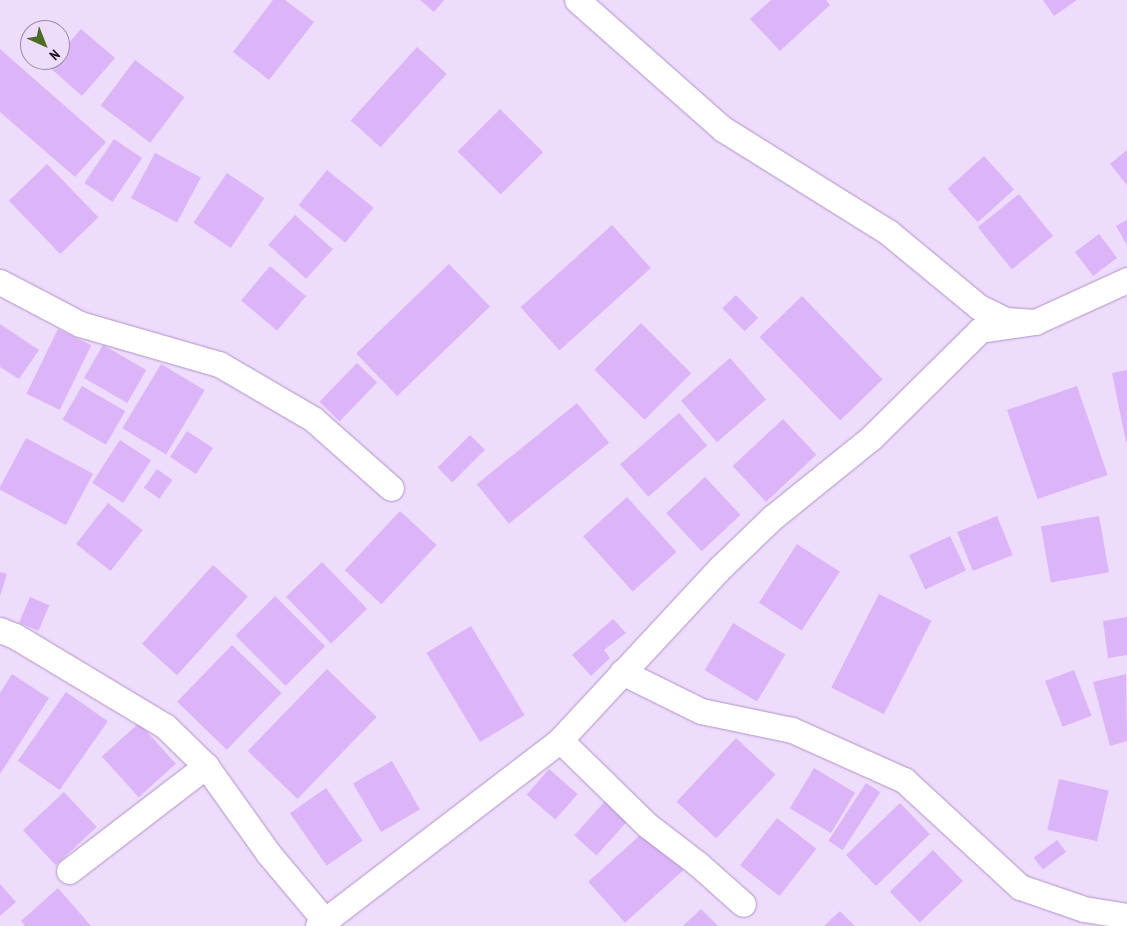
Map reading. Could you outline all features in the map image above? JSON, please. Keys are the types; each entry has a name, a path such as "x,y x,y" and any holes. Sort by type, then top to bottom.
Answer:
{"street":[{"path":"577,0 723,129 888,232 980,318 1035,322 1127,280"},
{"path":"0,282 80,324 219,364 313,419 391,488"},
{"path":"0,630 16,636 166,726 206,766 268,853 322,924 560,740 622,672 773,517 871,438 980,318"},
{"path":"622,672 701,711 792,730 904,780 1020,887 1084,909 1127,916"},
{"path":"560,740 646,825 698,864 743,904"},
{"path":"69,871 206,766"}],"building":[{"path":"273,0 285,0 314,22 269,80 233,52"},
{"path":"420,0 444,0 434,12"},
{"path":"771,0 826,0 830,5 780,51 750,19"},
{"path":"1043,0 1077,0 1054,16"},
{"path":"81,29 115,58 82,96 53,70 70,70 70,42"},
{"path":"417,47 447,74 380,147 351,121"},
{"path":"0,49 20,67 20,70 24,70 106,142 75,177 0,112"},
{"path":"135,60 185,97 150,143 101,106"},
{"path":"500,109 543,152 501,195 458,151"},
{"path":"114,139 142,158 113,202 84,183"},
{"path":"1127,150 1127,185 1110,164"},
{"path":"155,153 201,177 177,222 131,198"},
{"path":"984,156 1014,189 978,222 948,189"},
{"path":"47,164 98,217 60,254 9,201"},
{"path":"327,170 374,208 345,243 299,205"},
{"path":"227,173 264,198 231,248 193,223"},
{"path":"1019,194 1053,236 1012,269 978,227"},
{"path":"295,215 333,249 306,279 268,245"},
{"path":"1127,220 1127,245 1116,226"},
{"path":"612,225 651,268 559,350 521,307"},
{"path":"1099,234 1117,258 1093,276 1075,252"},
{"path":"449,264 490,306 397,396 356,354"},
{"path":"270,266 306,296 277,331 241,300"},
{"path":"736,295 758,318 745,331 722,308"},
{"path":"802,296 883,379 840,420 760,337"},
{"path":"641,323 691,373 645,420 594,370"},
{"path":"0,324 39,350 19,379 0,367"},
{"path":"58,329 91,345 60,410 26,394"},
{"path":"103,345 146,370 127,403 84,378"},
{"path":"730,358 766,400 717,442 681,401"},
{"path":"357,363 377,382 340,421 319,402"},
{"path":"161,364 205,390 166,455 122,428"},
{"path":"1127,370 1127,442 1126,442 1112,373"},
{"path":"82,386 125,411 106,445 62,420"},
{"path":"1077,386 1108,475 1038,499 1007,410"},
{"path":"577,403 609,443 509,524 477,484"},
{"path":"679,413 707,445 648,497 620,464"},
{"path":"783,419 816,455 766,502 733,466"},
{"path":"187,431 213,448 196,474 170,457"},
{"path":"470,435 485,450 452,482 437,468"},
{"path":"26,438 93,474 66,525 0,490"},
{"path":"120,440 151,460 123,503 92,483"},
{"path":"157,469 173,480 159,499 144,488"},
{"path":"705,477 740,515 702,551 666,513"},
{"path":"627,497 677,552 633,591 583,536"},
{"path":"108,503 143,530 111,571 76,544"},
{"path":"400,511 437,545 381,604 345,570"},
{"path":"997,516 1013,555 973,571 957,532"},
{"path":"1099,516 1109,572 1051,582 1041,526"},
{"path":"950,536 966,570 925,589 909,555"},
{"path":"797,544 840,572 802,630 759,603"},
{"path":"322,562 367,609 331,643 286,597"},
{"path":"213,565 248,596 177,675 142,644"},
{"path":"0,572 7,574 0,596"},
{"path":"879,594 932,621 884,714 831,688"},
{"path":"275,596 325,646 286,686 235,636"},
{"path":"30,597 49,605 38,631 19,623"},
{"path":"1127,617 1127,655 1108,658 1103,621"},
{"path":"613,619 626,633 604,650 610,658 591,676 572,655"},
{"path":"733,623 785,654 757,702 705,670"},
{"path":"471,626 525,715 480,742 426,653"},
{"path":"232,645 282,693 227,750 177,702"},
{"path":"327,669 377,717 297,799 248,751"},
{"path":"1074,670 1092,716 1063,727 1045,681"},
{"path":"12,674 49,698 0,774 0,693"},
{"path":"1126,674 1127,741 1110,746 1093,682"},
{"path":"66,692 108,721 60,790 18,761"},
{"path":"139,723 176,764 139,797 102,756"},
{"path":"736,738 775,775 716,838 677,802"},
{"path":"392,761 420,809 381,832 353,784"},
{"path":"814,768 855,793 831,833 790,808"},
{"path":"549,769 578,794 555,820 527,795"},
{"path":"1059,779 1109,790 1097,841 1047,830"},
{"path":"866,783 880,792 843,850 828,841"},
{"path":"326,788 363,840 327,866 290,813"},
{"path":"64,792 97,827 56,865 23,830"},
{"path":"607,799 629,819 597,855 574,835"},
{"path":"900,803 930,834 876,886 846,855"},
{"path":"777,818 816,849 779,896 740,865"},
{"path":"647,829 684,870 625,923 588,882"},
{"path":"1057,840 1066,852 1043,869 1034,857"},
{"path":"933,850 963,881 920,923 890,892"},
{"path":"0,884 16,902 0,916"},
{"path":"58,888 91,926 25,926 21,921"},
{"path":"701,909 718,926 683,926"},
{"path":"840,911 855,926 824,926"}]}
